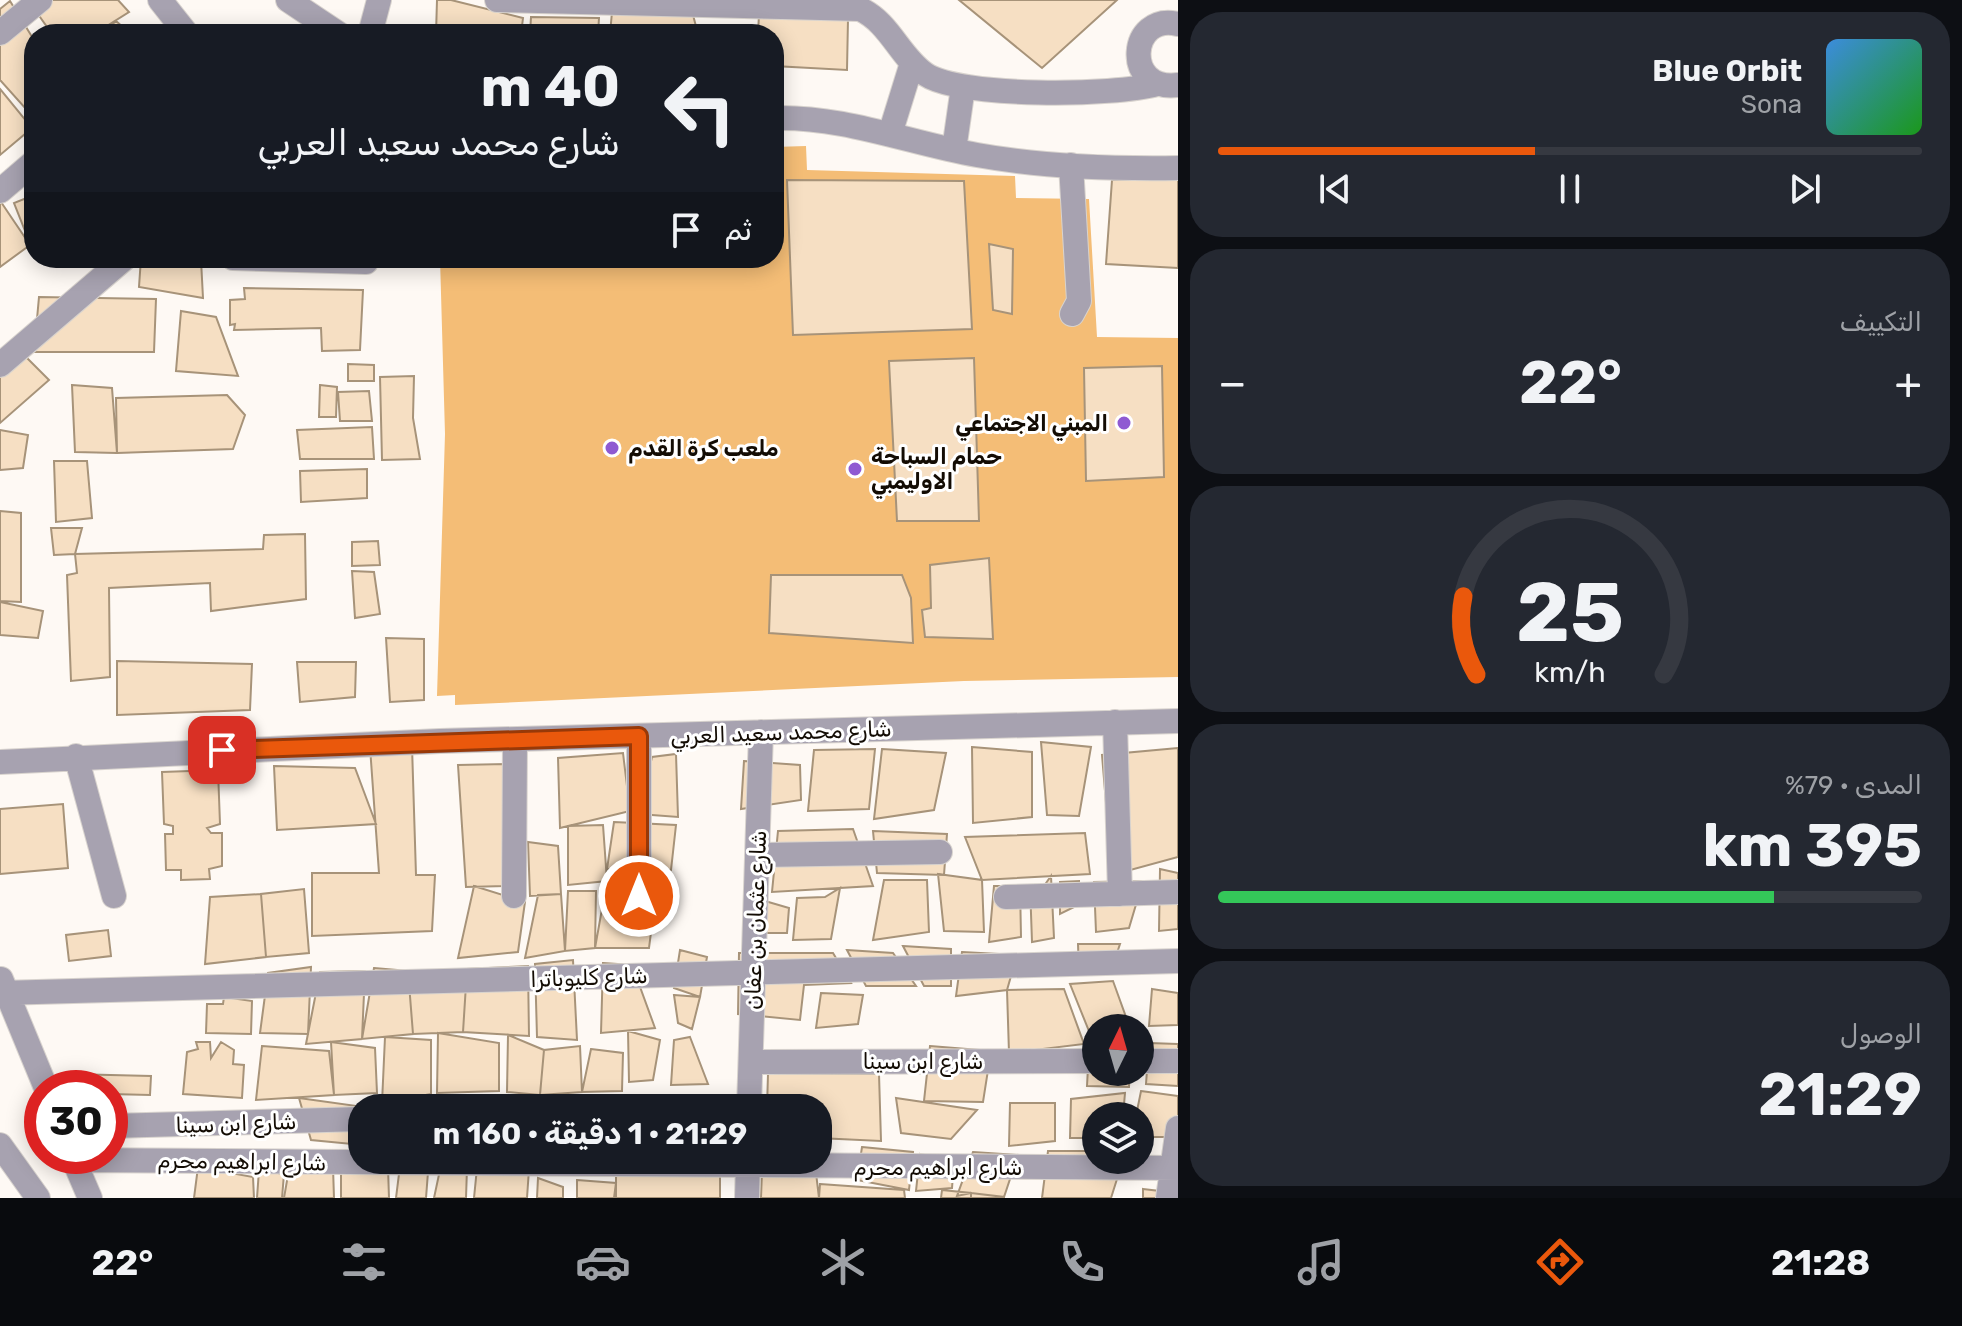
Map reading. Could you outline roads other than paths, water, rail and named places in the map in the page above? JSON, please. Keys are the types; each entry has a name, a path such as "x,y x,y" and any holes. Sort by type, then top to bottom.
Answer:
{"street":[{"path":"0,33 40,0"},
{"path":"160,0 178,24"},
{"path":"288,0 324,24"},
{"path":"373,24 379,0"},
{"path":"497,0 842,3 876,18 912,63 935,80 963,87 1112,93 1168,85"},
{"path":"1168,85 1141,69 1139,47 1151,28 1160,24 1178,24"},
{"path":"890,134 912,63"},
{"path":"954,150 963,87"},
{"path":"784,119 834,122 954,150 1071,165 1178,168"},
{"path":"1071,165 1079,301 1072,314"},
{"path":"0,191 24,171"},
{"path":"0,365 113,268"},
{"name":"شارع محمد سعيد العربي","path":"0,762 76,756 515,740 1178,721"},
{"path":"1115,722 1120,894"},
{"name":"شارع عثمان بن عفان","path":"750,1094 761,732"},
{"path":"639,736 639,896"},
{"path":"514,896 515,740"},
{"path":"76,756 114,896"},
{"path":"757,855 940,852"},
{"path":"1006,897 1178,892"},
{"name":"شارع كليوباترا","path":"2,988 1178,961"},
{"path":"2,988 38,1070"},
{"name":"شارع ابن سينا","path":"751,1062 1082,1061"},
{"path":"1154,1061 1178,1061"},
{"name":"شارع ابن سينا","path":"128,1126 348,1119"},
{"path":"1168,1198 1175,1168 1178,1128"},
{"path":"2,1153 38,1198"},
{"name":"شارع ابراهيم محرم","path":"128,1158 348,1160"},
{"name":"شارع ابراهيم محرم","path":"832,1164 1175,1168"},
{"path":"80,1174 90,1198"},
{"path":"747,1198 748,1174"}],"place":[{"name":"المبني الاجتماعي","path":"1124,423"},
{"name":"ملعب كرة القدم","path":"612,448"},
{"name":"حمام السباحة الاوليمبي","path":"855,469"}]}
